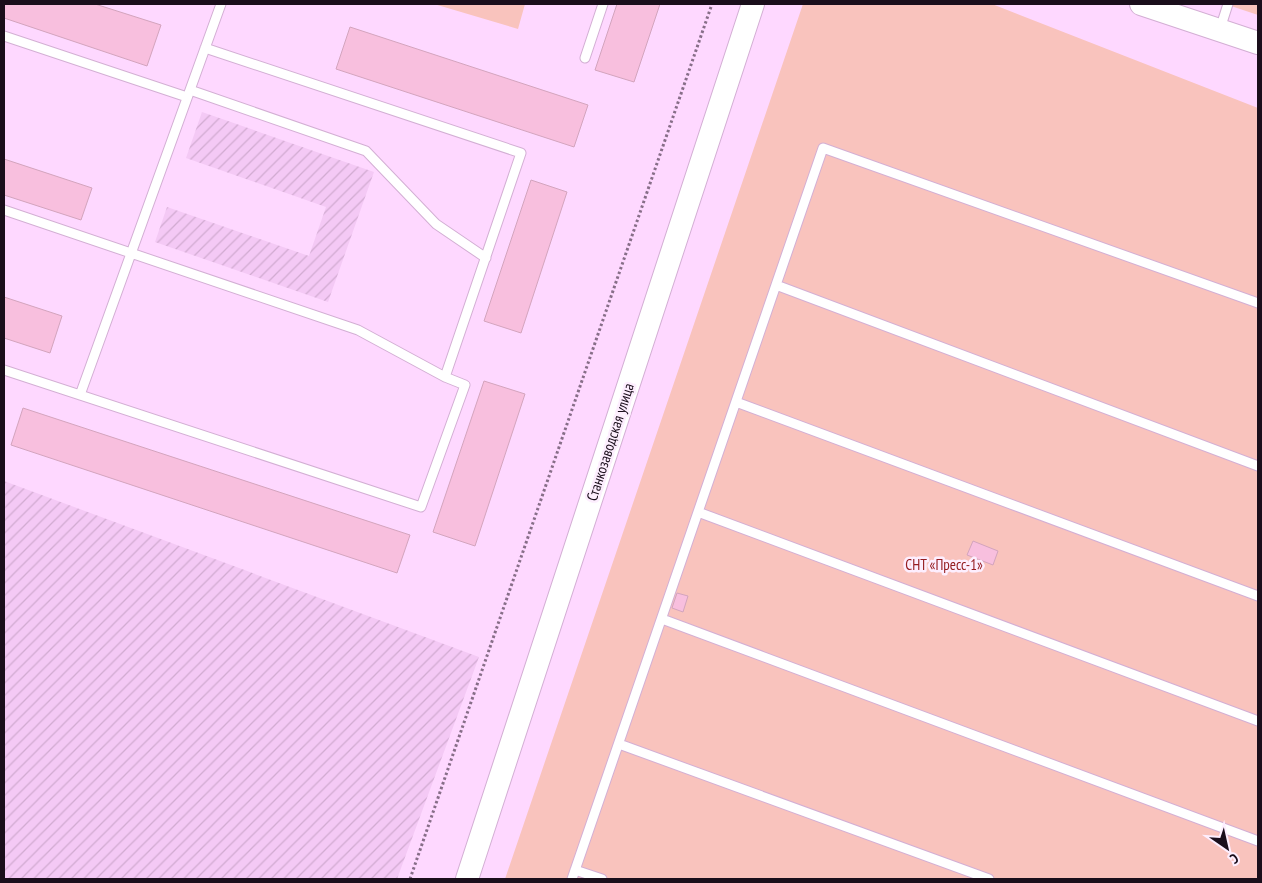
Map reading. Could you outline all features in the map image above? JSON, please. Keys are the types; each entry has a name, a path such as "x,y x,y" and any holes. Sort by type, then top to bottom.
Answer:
{"street":[{"name":"Станкозаводская улица","path":"466,879 753,4"},
{"path":"1141,4 1258,43"}],"lane":[{"path":"80,395 221,4"},
{"path":"585,58 603,4"},
{"path":"1220,30 1228,4"},
{"path":"4,36 366,151 436,224 486,258"},
{"path":"205,48 521,153 445,377"},
{"path":"572,879 823,148 1258,303"},
{"path":"4,210 358,330 445,377 465,385 421,507 4,370"},
{"path":"776,285 1258,466"},
{"path":"736,402 1258,596"},
{"path":"698,512 1258,721"},
{"path":"662,619 1258,841"},
{"path":"618,744 989,879"},
{"path":"575,870 602,879"}],"path":[{"path":"410,879 712,4"}],"shaded area":[{"path":"202,112 374,172 328,302 155,242 167,207 309,256 326,207 186,158"},
{"path":"4,481 479,657 397,879 4,879"}],"green space":[{"path":"434,4 525,4 518,29"},
{"name":"СНТ «Пресс-1»","path":"803,4 992,4 1258,108 1258,879 505,879"},
{"path":"1225,4 1258,4 1258,15"}],"building":[{"path":"4,4 95,4 161,25 147,66 4,18"},
{"path":"617,4 660,4 634,82 595,70"},
{"path":"350,27 588,105 574,147 336,69"},
{"path":"4,159 92,188 81,220 4,195"},
{"path":"531,180 567,192 521,333 484,321"},
{"path":"4,297 62,316 50,353 4,338"},
{"path":"484,381 525,394 475,546 433,532"},
{"path":"23,408 410,535 397,573 11,445"},
{"path":"973,541 998,551 993,565 967,555"},
{"path":"677,593 688,596 683,612 672,608"}]}
